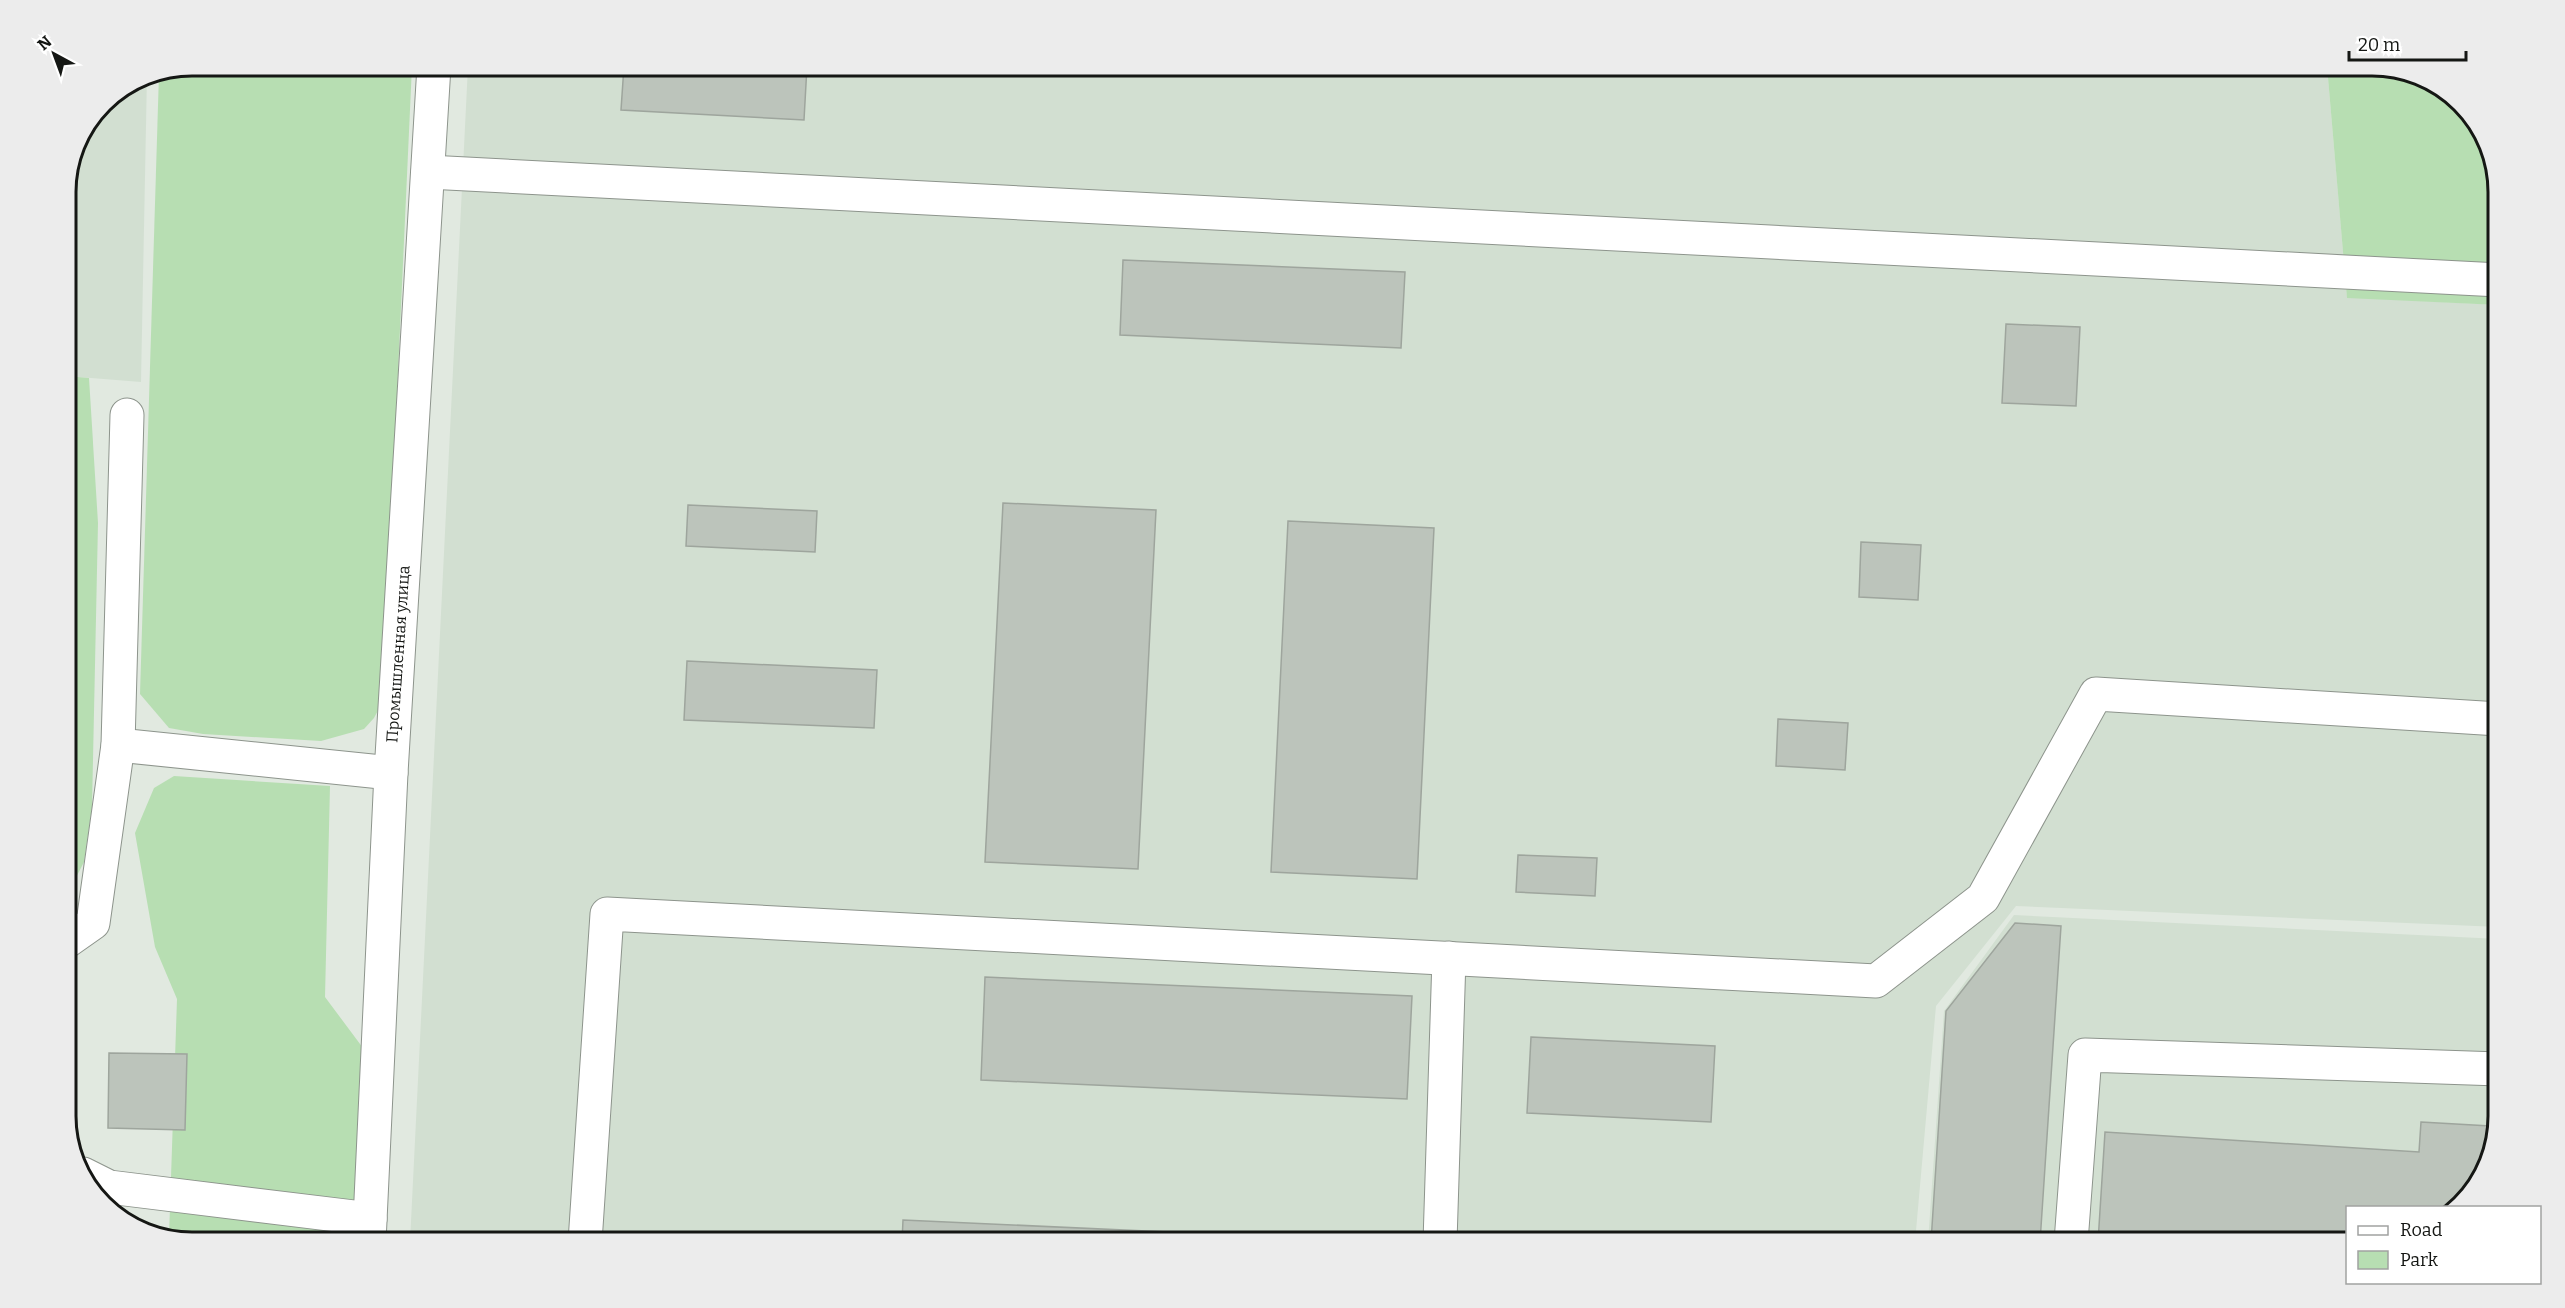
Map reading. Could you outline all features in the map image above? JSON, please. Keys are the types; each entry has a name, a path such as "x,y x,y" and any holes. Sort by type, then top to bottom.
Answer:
{"street":[{"name":"Промышленная улица","path":"370,1230 391,773 433,77"},
{"path":"428,172 2488,279"},
{"path":"77,934 93,923 118,745 127,415"},
{"path":"586,1232 607,914 1876,981 1983,898 2096,694 2488,718"},
{"path":"118,745 391,773"},
{"path":"1440,1232 1449,958"},
{"path":"2072,1232 2085,1054 2488,1069"},
{"path":"97,1181 109,1187 370,1230"}],"shaded area":[{"path":"2328,76 2347,297 2488,304 2488,927 2016,906 1936,1006 1916,1232 410,1232 467,77"},
{"path":"147,86 141,382 77,377 77,177 85,148 100,122 116,105"},
{"path":"2014,915 2488,938 2488,1131 2477,1167 2460,1192 2445,1206 2346,1206 2346,1232 1929,1232 1944,1011"}],"green space":[{"path":"2328,76 2373,76 2396,79 2424,88 2449,105 2460,116 2477,141 2488,184 2488,304 2347,298"},
{"path":"184,77 412,77 383,701 374,718 364,729 321,741 203,734 169,728 140,694 159,81"},
{"path":"77,377 89,378 98,523 92,807 84,862 77,876"},
{"path":"174,776 330,786 325,997 363,1048 354,1232 192,1232 169,1229 177,999 155,947 135,833 154,788"}],"building":[{"path":"623,77 806,77 804,120 621,110"},
{"path":"1123,260 1405,272 1401,348 1120,335"},
{"path":"2006,324 2080,327 2076,406 2002,403"},
{"path":"1003,503 1156,510 1138,869 985,862"},
{"path":"688,505 817,511 815,552 686,546"},
{"path":"1288,521 1434,528 1417,879 1271,872"},
{"path":"1861,542 1921,545 1918,600 1859,597"},
{"path":"687,661 877,670 874,728 684,720"},
{"path":"1778,719 1848,723 1845,770 1776,766"},
{"path":"1518,855 1597,858 1595,896 1516,892"},
{"path":"2015,923 2061,926 2041,1232 1932,1232 1946,1011"},
{"path":"985,977 1412,996 1407,1099 981,1080"},
{"path":"1531,1037 1715,1046 1711,1122 1527,1113"},
{"path":"109,1053 187,1054 185,1130 108,1128"},
{"path":"2421,1122 2488,1126 2477,1167 2460,1192 2445,1206 2346,1206 2346,1232 2099,1232 2105,1132 2419,1152"},
{"path":"903,1220 1168,1232 902,1232"}]}
